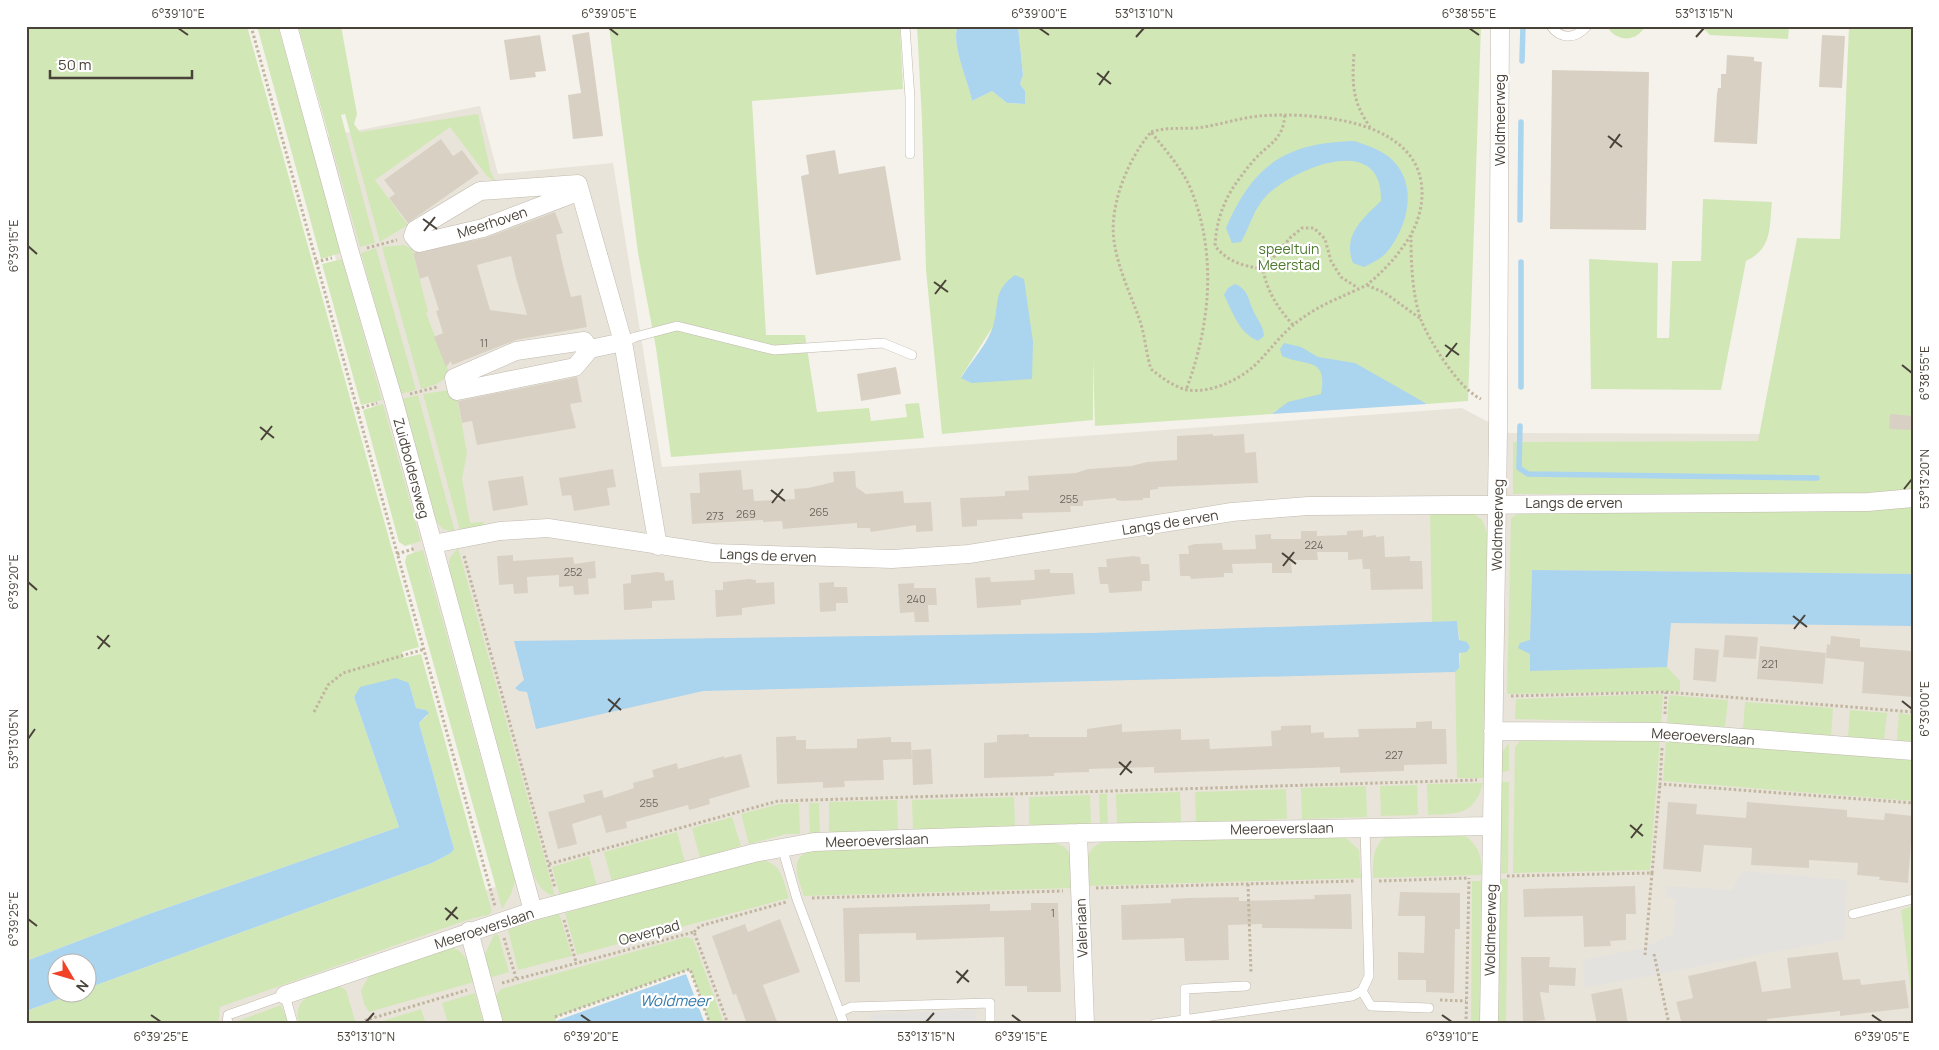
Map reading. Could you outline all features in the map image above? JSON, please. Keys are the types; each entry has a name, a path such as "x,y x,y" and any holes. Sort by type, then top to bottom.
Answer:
{"street":[{"name":"Zuidboldersweg","path":"288,26 433,544 533,912"},
{"name":"Woldmeerweg","path":"1489,1024 1497,504 1500,26"},
{"name":"Meerhoven","path":"578,184 580,191 483,228 419,243 412,236 414,230 480,191 578,184"},
{"path":"580,191 623,342 658,546"},
{"path":"590,349 584,341 516,351 454,378 457,390 575,367 590,349 623,342"},
{"name":"Langs de erven","path":"433,544 500,531 548,528 713,553 892,559 968,554 1232,512 1308,506 1868,502 1913,498"},
{"name":"Meeroeverslaan","path":"1493,731 1663,732 1913,751"},
{"name":"Meeroeverslaan","path":"285,995 469,931 533,912 782,847 814,842 1365,826 1492,826"},
{"name":"Valeriaan","path":"1078,833 1085,1024"},
{"path":"469,931 494,1024"}],"lane":[{"path":"905,26 910,98 910,154"},
{"path":"1551,26 1556,32 1569,37 1576,36 1587,26"},
{"path":"623,342 634,337 677,326 774,350 883,343 912,355"},
{"path":"1155,1024 1352,996 1362,991 1370,976 1365,826"},
{"path":"782,847 797,899 844,1024"},
{"path":"1854,914 1913,899"},
{"path":"1185,1020 1185,989 1246,986"},
{"path":"1362,991 1371,1006 1429,1008"},
{"path":"227,1024 228,1015 285,995 293,1024"},
{"path":"840,1012 851,1007 990,1003 990,1024"}],"path":[{"path":"252,26 499,922"},
{"path":"1354,54 1353,95 1360,114 1370,128"},
{"path":"1263,269 1241,266 1224,257 1215,246 1216,229 1224,201 1256,159 1281,134 1285,114"},
{"path":"1285,114 1316,116 1370,128 1390,139 1408,155 1420,174 1423,192 1421,210 1403,248 1367,285 1324,304 1292,325 1253,366 1235,379 1216,388 1186,390 1166,380 1151,369 1141,323 1127,286 1114,241 1114,220 1122,184 1130,162 1151,132 1164,128 1196,128 1256,116 1285,114"},
{"path":"1151,132 1177,164 1191,191 1207,247 1209,272 1203,326 1198,352 1186,390"},
{"path":"1292,325 1275,304 1265,282 1263,269 1290,238 1302,228 1314,228 1325,239 1331,261 1342,277 1359,288"},
{"path":"1410,234 1414,284 1421,320 1456,379 1477,397 1498,407"},
{"path":"1207,247 1215,246"},
{"path":"1367,285 1385,293 1421,320"},
{"path":"459,539 576,962"},
{"path":"314,712 328,685 343,673 424,649"},
{"path":"1504,696 1666,692 1913,712"},
{"path":"1645,955 1666,692"},
{"path":"549,864 778,801 1492,780"},
{"path":"1660,784 1913,803"},
{"path":"1466,1024 1468,878 1652,873"},
{"path":"1248,884 1251,976"},
{"name":"Oeverpad","path":"499,922 516,978 694,932 728,1024"},
{"path":"1654,954 1669,1024"},
{"path":"555,1017 690,969 710,1024"},
{"path":"364,1024 363,1021 470,989 484,988"},
{"path":"1429,1008 1434,1000 1466,1001"}],"shaded area":[{"path":"480,106 498,174 613,163 662,467 1462,408 1509,433 1769,434 1913,223 1913,1024 197,1024 201,999 500,885 305,141"},
{"path":"1742,871 1847,880 1844,939 1584,988 1583,960 1643,948 1673,934 1676,899 1666,897 1666,886 1732,890"},
{"path":"976,1010 977,1024 871,1024 870,1014"}],"green space":[{"path":"26,26 247,26 419,647 402,652 403,658 421,654 492,912 488,915 470,919 220,1007 218,1024 26,1024 26,1011 51,1002 98,1002 98,984 432,863 451,853 454,849 419,723 427,716 426,710 416,708 409,683 354,697 399,827 149,914 26,961"},
{"path":"257,26 278,26 341,253 321,259"},
{"path":"298,26 341,26 357,114 354,124 360,132 478,114 491,173 496,182 487,176 450,127 375,180 408,225 380,242 345,114 341,115 375,243 360,247"},
{"path":"609,26 900,26 903,89 752,101 766,335 805,335 817,412 869,408 871,421 907,417 905,404 919,403 924,438 671,457 656,348 638,253"},
{"name":"speeltuin Meerstad","path":"917,26 958,26 956,42 972,101 992,91 1007,103 1024,104 1025,91 1020,84 1023,75 1018,26 1481,26 1468,401 1427,404 1421,401 1277,410 1272,414 1095,426 1093,358 1093,420 942,434 926,270","holes":["992,328 971,383 961,377"]},
{"path":"1607,26 1645,26 1641,32 1632,38 1620,38"},
{"path":"1701,26 1789,26 1788,39 1710,35"},
{"path":"1849,26 1913,26 1913,489 1889,494 1513,494 1513,442 1758,441 1797,238 1840,239"},
{"path":"1703,199 1772,202 1770,229 1765,243 1755,256 1746,261 1721,390 1591,389 1589,259 1658,263 1657,338 1669,338 1672,261 1701,261"},
{"path":"404,245 412,249 428,312 426,313 448,370 442,381 421,389 382,247"},
{"path":"376,248 416,390 400,394 361,253"},
{"path":"342,259 382,400 361,405 322,264"},
{"path":"450,390 457,398 467,453 462,479 470,523 483,522 484,527 460,530 423,394"},
{"path":"418,395 455,532 443,529 435,520 402,399"},
{"path":"383,404 421,541 405,546 399,542 363,410"},
{"path":"1913,504 1913,574 1532,570 1530,641 1525,641 1530,654 1530,670 1667,667 1680,681 1680,691 1507,694 1511,518 1521,512"},
{"path":"1471,511 1482,520 1487,532 1484,778 1457,778 1455,672 1461,655 1460,640 1457,621 1432,622 1430,512"},
{"path":"458,548 555,896 542,889 534,876 449,571 449,559"},
{"path":"423,550 515,881 511,894 502,909 405,562 407,555"},
{"path":"1663,695 1661,723 1515,719 1516,699"},
{"path":"1669,695 1728,700 1725,727 1667,723"},
{"path":"1745,702 1833,708 1831,736 1743,729"},
{"path":"1850,710 1887,713 1884,740 1848,737"},
{"path":"1899,713 1913,715 1913,742 1897,741"},
{"path":"1531,738 1660,740 1650,870 1513,873 1515,747 1520,741"},
{"path":"1666,741 1913,760 1913,801 1663,781"},
{"path":"1509,743 1509,771 1499,772 1500,755"},
{"path":"1499,782 1509,782 1508,873 1498,874"},
{"path":"1483,783 1480,794 1470,807 1456,813 1428,815 1427,784"},
{"path":"1417,785 1418,815 1381,816 1380,786"},
{"path":"1366,786 1367,817 1302,819 1301,788"},
{"path":"1286,789 1287,819 1196,822 1195,792"},
{"path":"1180,792 1181,822 1117,824 1116,794"},
{"path":"1099,794 1107,794 1108,824 1100,825"},
{"path":"1090,795 1091,825 1029,827 1029,797"},
{"path":"1014,797 1015,827 913,831 912,800"},
{"path":"897,800 898,831 829,833 829,802"},
{"path":"799,803 800,834 786,834 749,844 741,814 779,804"},
{"path":"809,803 819,803 820,833 810,834"},
{"path":"732,817 741,846 700,858 692,828"},
{"path":"677,832 685,862 612,882 604,852"},
{"path":"1388,834 1464,835 1479,852 1482,875 1373,878 1374,854 1379,844"},
{"path":"1343,835 1359,850 1361,878 1088,886 1087,860 1089,854 1097,845 1104,842"},
{"path":"1053,843 1061,845 1070,854 1073,867 1073,888 804,896 797,870 799,858 811,851"},
{"path":"589,856 597,886 560,896 552,867"},
{"path":"758,859 766,861 777,868 789,898 577,955 565,913"},
{"path":"1499,879 1508,879 1506,1024 1496,1024"},
{"path":"1472,881 1481,881 1480,1024 1471,1024"},
{"path":"1913,906 1913,993 1911,993 1901,910"},
{"path":"559,913 572,956 518,970 508,930"},
{"path":"498,934 509,972 489,978 485,954 494,935"},
{"path":"686,937 693,939 724,1024 710,1024 690,969 555,1018 557,1024 500,1024 494,998 501,989"},
{"path":"449,946 460,952 467,960 474,982 369,1012 364,1004 361,990 371,973"},
{"path":"337,985 346,990 356,1024 299,1024 299,1007 302,1001 314,993"},
{"path":"475,993 484,1024 448,1024 442,1003"},
{"path":"281,1005 289,1024 236,1024 238,1021"},
{"path":"421,1009 425,1021 416,1024 373,1024"}],"water":[{"path":"958,26 1018,26 1023,75 1020,84 1025,91 1025,104 1007,103 992,91 972,101 956,43"},
{"path":"1354,141 1377,149 1389,157 1398,167 1407,191 1408,204 1401,229 1395,241 1382,257 1364,267 1353,263 1350,253 1352,236 1361,221 1381,201 1378,180 1368,167 1353,161 1335,162 1316,167 1280,185 1262,200 1241,242 1232,243 1226,228 1236,206 1260,173 1290,153 1330,143"},
{"path":"1015,275 1024,279 1033,342 1032,379 971,383 961,378 991,333 1000,292"},
{"path":"1235,284 1243,289 1249,298 1262,328 1264,336 1258,341 1241,328 1224,295 1228,288"},
{"path":"1284,343 1301,347 1318,357 1355,363 1427,404 1272,414 1288,402 1321,394 1322,382 1318,368 1282,356 1280,349"},
{"path":"1532,570 1913,574 1913,626 1671,623 1667,667 1530,671 1530,654 1518,648 1520,643 1530,640"},
{"path":"1457,621 1459,640 1467,642 1470,647 1467,652 1459,653 1459,668 1455,672 703,691 536,729 527,692 519,691 515,688 524,680 514,641 1091,633"},
{"path":"396,678 409,683 416,708 426,710 429,713 419,723 454,849 451,853 432,863 98,984 98,952 50,952 149,914 399,827 354,697 360,687"},
{"path":"48,953 48,1002 51,1002 26,1011 26,961"},
{"name":"Woldmeer","path":"690,969 710,1024 557,1024 555,1017"}],"pier":[{"path":"690,969 710,1024 705,1024 686,974 556,1021 555,1017"}],"building":[{"path":"589,32 603,136 573,139 568,95 581,93 572,35"},
{"path":"540,35 546,71 535,72 536,77 510,80 504,40"},
{"path":"1822,35 1845,36 1842,88 1819,87"},
{"path":"1727,55 1754,57 1754,61 1762,62 1757,144 1714,142 1717,94 1718,88 1721,88 1721,74 1726,74"},
{"path":"1552,70 1649,72 1646,230 1550,229"},
{"path":"441,139 453,156 462,150 479,173 408,223 389,198 395,194 384,180"},
{"path":"835,150 839,174 885,166 901,260 816,275 801,176 809,174 806,155"},
{"path":"555,212 563,233 556,235 571,297 581,295 587,327 516,340 452,365 451,361 446,367 434,337 443,333 436,311 439,310 428,276 420,279 413,253 485,238","holes":["511,256 527,315 490,310 477,265"]},
{"path":"896,367 901,394 861,401 857,374"},
{"path":"577,377 582,402 570,404 576,428 477,445 472,421 462,423 458,401"},
{"path":"1890,414 1913,416 1913,430 1889,429"},
{"path":"1213,434 1213,436 1244,434 1245,453 1256,452 1258,483 1158,487 1158,489 1150,490 1150,498 1143,498 1143,500 1123,501 1116,500 1116,498 1083,501 1083,506 1070,506 1071,512 1022,513 1023,519 977,520 977,526 962,527 960,498 1005,496 1005,491 1029,490 1028,476 1076,473 1088,469 1177,460 1177,436"},
{"path":"613,469 616,487 607,488 610,505 574,511 571,495 562,496 559,478"},
{"path":"741,470 743,490 753,489 754,501 795,499 794,489 834,482 833,472 855,471 856,487 866,494 903,491 904,503 931,502 933,531 916,532 916,525 871,532 870,528 857,528 857,523 783,529 782,521 763,522 763,520 692,524 690,493 700,493 699,473"},
{"path":"523,476 528,505 493,511 488,481"},
{"path":"1363,530 1363,537 1384,536 1385,557 1410,556 1410,561 1422,561 1423,589 1371,590 1370,569 1363,569 1362,559 1348,560 1348,552 1317,552 1318,560 1291,560 1292,573 1272,573 1272,563 1232,564 1233,573 1224,573 1224,577 1191,579 1190,576 1180,576 1179,554 1189,554 1188,546 1195,544 1222,543 1223,550 1256,549 1255,535 1271,534 1271,539 1301,539 1301,531 1317,531 1317,536 1347,535 1347,531"},
{"path":"513,555 513,561 573,557 574,564 595,561 596,578 588,579 589,594 574,595 573,586 559,587 559,575 527,577 528,593 514,594 513,584 499,585 497,556"},
{"path":"1140,557 1141,564 1149,564 1150,581 1142,581 1142,591 1109,593 1108,584 1100,584 1098,567 1107,567 1106,559"},
{"path":"1050,569 1050,573 1073,573 1075,594 1021,600 1021,605 977,608 975,578 990,577 991,582 1035,580 1034,570"},
{"path":"664,573 665,581 673,580 675,600 652,601 652,608 624,610 623,584 631,583 631,575"},
{"path":"756,580 756,583 774,582 775,604 742,608 742,615 716,617 715,590 723,590 723,582"},
{"path":"834,582 834,587 847,587 848,603 836,603 836,611 820,612 819,583"},
{"path":"914,583 914,588 936,588 937,605 928,605 929,622 915,622 914,612 900,613 898,584"},
{"path":"1725,635 1758,637 1756,659 1723,657"},
{"path":"1831,636 1860,639 1860,647 1913,651 1913,697 1862,693 1864,662 1826,658 1827,644 1830,645"},
{"path":"1760,646 1826,653 1823,684 1757,679"},
{"path":"1695,648 1719,650 1716,682 1693,680"},
{"path":"1432,721 1432,729 1446,729 1447,764 1404,765 1404,771 1340,773 1340,767 1154,773 1154,767 1089,769 1089,772 1054,773 1054,776 984,778 984,743 997,742 997,735 1029,734 1029,737 1087,737 1087,729 1122,724 1122,732 1181,729 1181,740 1209,739 1210,749 1272,746 1271,731 1281,730 1281,726 1311,725 1311,733 1324,732 1324,738 1359,737 1358,729 1416,728 1416,722"},
{"path":"796,736 796,740 806,740 806,749 857,748 857,739 891,737 891,742 911,742 912,759 883,760 884,780 844,781 845,787 823,788 823,782 777,784 776,737"},
{"path":"931,749 933,784 913,785 912,750"},
{"path":"741,754 750,787 709,799 710,804 689,810 688,805 626,822 627,828 606,833 601,815 572,824 577,844 558,849 548,812 585,802 583,795 602,790 604,798 634,788 633,783 654,777 652,770 677,763 678,769 724,756 724,758"},
{"path":"1668,802 1697,804 1696,814 1746,818 1747,802 1847,810 1847,817 1884,820 1885,813 1913,816 1908,883 1879,880 1880,877 1857,875 1858,863 1809,860 1809,868 1751,865 1752,848 1704,845 1701,872 1663,869"},
{"path":"1635,886 1636,914 1626,914 1626,940 1610,941 1611,946 1584,947 1583,916 1524,917 1523,889"},
{"path":"1400,892 1460,893 1460,929 1455,929 1454,993 1426,992 1426,980 1398,980 1398,952 1424,953 1425,916 1398,916"},
{"path":"1351,894 1352,929 1262,928 1262,924 1228,925 1229,960 1185,961 1184,938 1122,940 1121,905 1171,903 1171,899 1189,898 1239,897 1239,901 1315,899 1314,895"},
{"path":"1031,903 1058,903 1061,992 1027,992 1027,986 1005,986 1004,937 916,940 916,933 859,934 860,982 845,982 843,908 990,904 990,911 1031,910"},
{"path":"780,919 800,972 763,985 778,1024 747,1024 736,994 733,995 712,936 745,924 748,932"},
{"path":"1838,952 1843,980 1860,979 1861,985 1905,980 1909,1008 1840,1016 1840,1011 1767,1019 1768,1024 1682,1024 1676,1002 1693,998 1688,976 1756,961 1762,992 1791,988 1787,958"},
{"path":"1521,957 1550,957 1549,967 1576,968 1575,986 1549,985 1549,993 1540,992 1545,1020 1523,1022"},
{"path":"1622,988 1628,1024 1597,1024 1591,994"}],"waterway":[{"path":"1522,61 1523,26"},
{"path":"1520,220 1521,122"},
{"path":"1521,262 1521,387"},
{"path":"1520,426 1519,468 1528,474 1817,478"}]}
